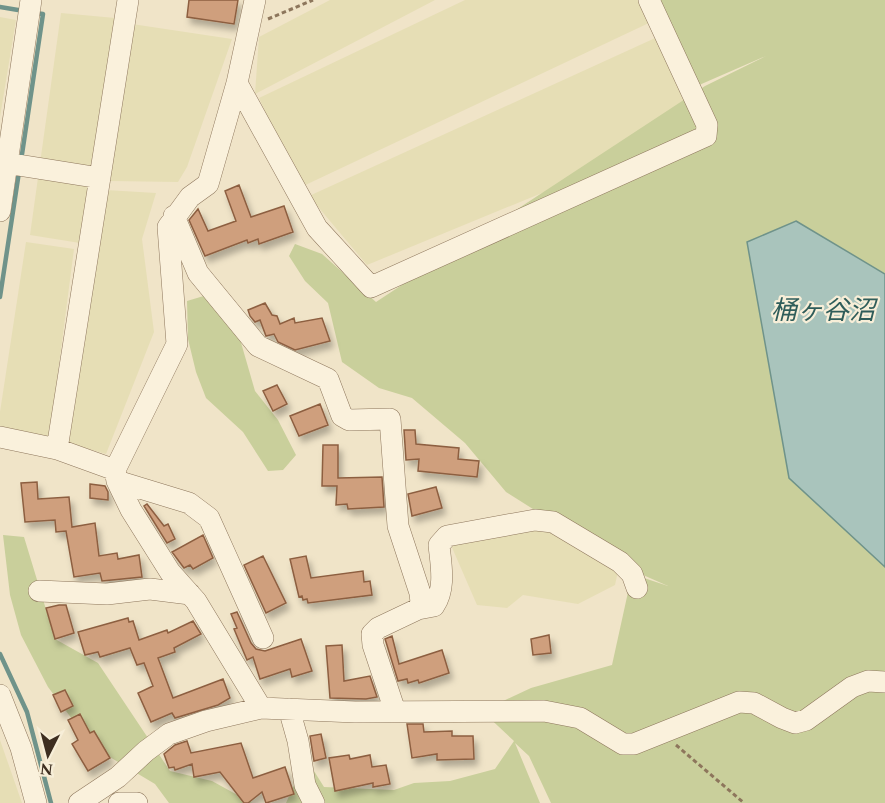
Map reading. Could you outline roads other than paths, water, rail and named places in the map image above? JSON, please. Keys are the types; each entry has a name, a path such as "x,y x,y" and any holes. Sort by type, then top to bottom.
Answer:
{"street":[{"path":"0,211 3,163 29,0"},
{"path":"57,449 128,0"},
{"path":"255,0 237,83 208,184 190,197 168,227 177,344 116,475 131,510 165,563 196,601 261,708"},
{"path":"237,83 317,228 371,287 706,136 707,125 649,0"},
{"path":"3,163 100,178"},
{"path":"174,216 198,273 258,346 328,379 342,416 349,420 390,419 398,526 420,593 421,603 418,609"},
{"path":"0,437 57,449 189,503 209,518 263,638"},
{"path":"395,711 373,645 372,634 378,628 418,609 434,606 440,596 442,571 439,544 447,536 535,520 553,522 620,562 632,574 637,588"},
{"path":"39,591 87,595 150,589 190,594"},
{"path":"79,803 118,777 146,751 169,734 206,721 261,708 355,712 544,711 580,718 623,744 634,744 739,702 754,703 795,723 807,720 852,687 868,681 885,682"},
{"path":"0,695 21,748 36,803"},
{"path":"289,709 298,741 305,785 314,803"},
{"path":"118,803 137,803"}],"water":[{"name":"桶ヶ谷沼","path":"796,221 885,274 885,567 789,478 747,242"}],"waterway":[{"path":"0,7 24,11"},
{"path":"21,161 43,14 35,13"},
{"path":"0,297 19,172"},
{"path":"0,654 27,712 51,803"}]}
